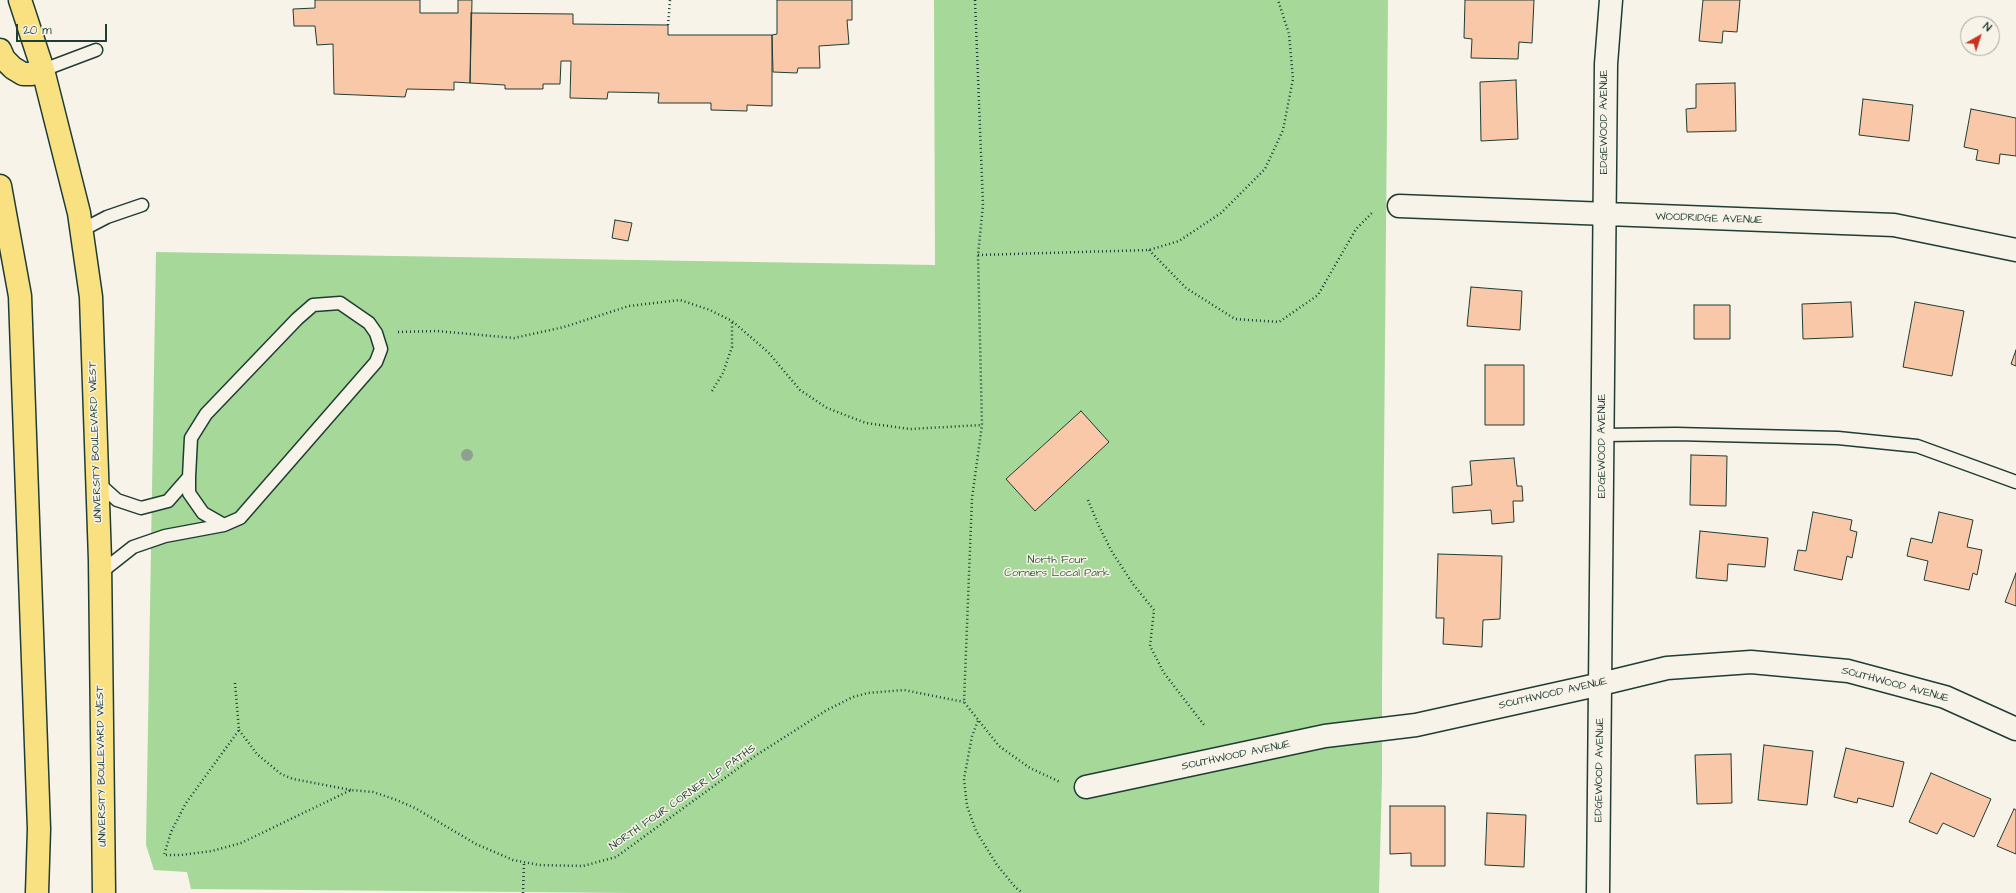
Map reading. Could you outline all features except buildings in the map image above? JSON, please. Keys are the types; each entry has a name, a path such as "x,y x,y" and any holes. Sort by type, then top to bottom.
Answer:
{"main road":[{"name":"UNIVERSITY BOULEVARD WEST","path":"20,0 43,70 80,213 91,297 100,573 104,893"},
{"path":"0,50 9,64 23,74 32,74 43,70"},
{"path":"0,186 20,296 38,821 37,893"}],"street":[{"name":"EDGEWOOD AVENUE","path":"1598,893 1606,64 1611,0"},
{"name":"WOODRIDGE AVENUE","path":"1399,206 1894,225 2016,250"},
{"name":"SOUTHWOOD AVENUE","path":"1086,787 1324,736 1416,725 1667,668 1751,662 1848,671 1945,697 2016,729"}],"lane":[{"path":"43,70 96,50"},
{"path":"82,230 107,217 142,205"},
{"path":"100,573 133,547 165,536 224,525 240,518 376,362 381,348 376,333 369,323 340,303 313,305 297,319 206,414 192,438 189,493 203,513 224,525"},
{"path":"1603,435 1676,434 1830,438 1917,446 2016,482"},
{"path":"97,482 117,500 142,508 168,501 189,477"}],"path":[{"path":"668,24 670,0"},
{"path":"975,0 983,205 978,255 982,424 972,498 964,702 999,746 1030,768 1072,786 1086,787"},
{"path":"978,255 1149,250 1179,242 1221,213 1265,169 1283,130 1293,78 1289,34 1278,0"},
{"path":"1149,250 1186,288 1235,319 1279,322 1318,295 1356,229 1381,203 1394,197 1399,206"},
{"path":"376,333 444,332 514,338 564,327 629,306 680,300 710,310 732,321 768,352 800,390 827,408 866,424 910,429 982,424"},
{"path":"712,391 723,373 732,347 732,321"},
{"path":"1088,500 1112,552 1133,584 1154,610 1150,646 1164,673 1204,725"},
{"path":"235,683 239,730 186,802 170,832 164,854 181,855 212,851 241,843 351,790"},
{"name":"NORTH FOUR CORNER LP PATHS","path":"239,730 257,754 281,774 293,779 351,790 373,792 394,798 415,808 476,844 500,855 524,864 563,867 583,866 616,857 755,756 820,714 852,697 868,693 904,690 964,702"},
{"path":"978,720 972,736 964,778 967,806 976,830 997,865 1016,888 1023,893"},
{"path":"523,893 524,864"}],"green space":[{"name":"North Four Corners Local Park","path":"934,0 1388,0 1382,778 1379,893 635,893 191,889 187,872 154,870 146,845 156,252 935,265"}]}
